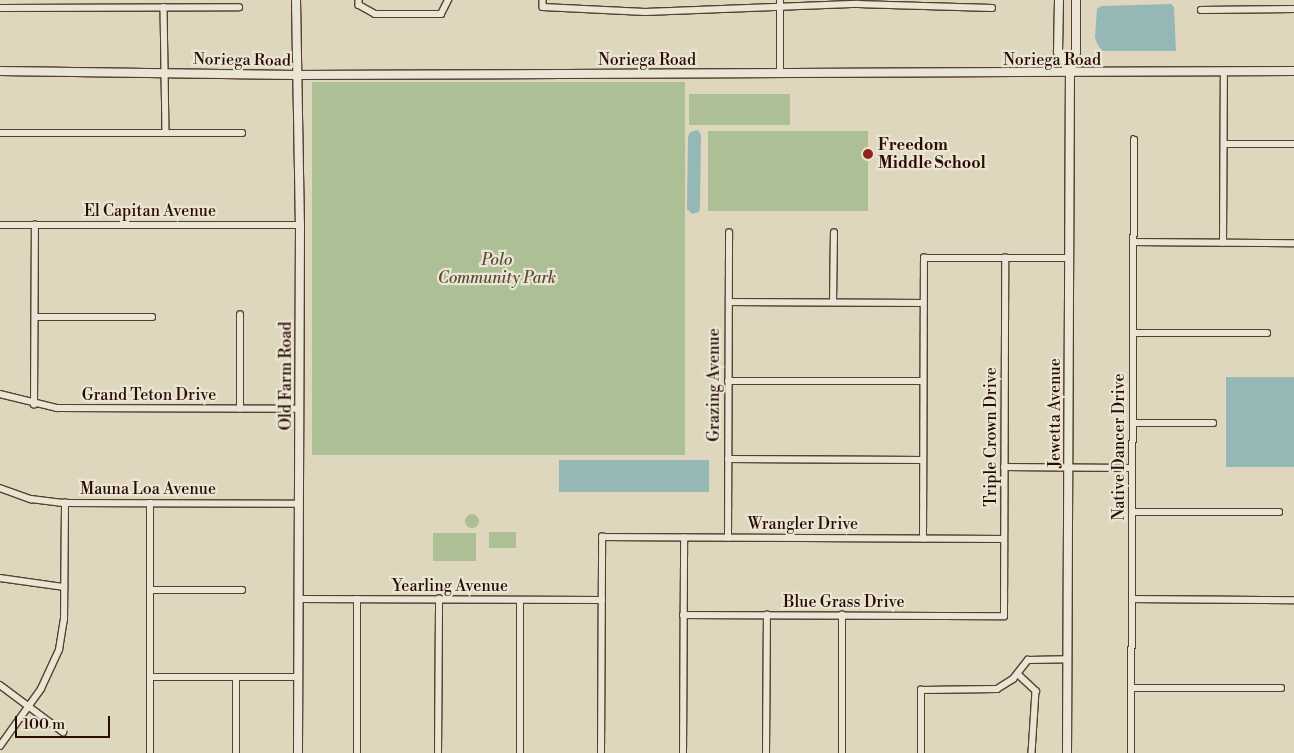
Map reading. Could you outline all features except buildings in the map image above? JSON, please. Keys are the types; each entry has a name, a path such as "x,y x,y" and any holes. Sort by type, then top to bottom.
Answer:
{"street":[{"name":"Old Farm Road","path":"296,0 295,75 300,225 298,753"},
{"path":"359,0 359,5 375,14 440,14 448,0"},
{"path":"543,0 543,7 644,12 909,4 992,8"},
{"path":"780,0 780,73"},
{"name":"Jewetta Avenue","path":"1059,0 1058,52 1070,74"},
{"name":"Jewetta Avenue","path":"1067,753 1070,74 1076,52 1076,0"},
{"path":"0,8 73,3 164,7 239,7"},
{"path":"164,7 166,133"},
{"path":"1201,10 1294,9"},
{"name":"Noriega Road","path":"0,71 295,75 1070,74 1294,71"},
{"path":"1224,72 1224,243"},
{"path":"0,133 242,133"},
{"name":"Native Dancer Drive","path":"1131,753 1134,140"},
{"path":"1224,144 1294,144"},
{"name":"El Capitan Avenue","path":"0,225 300,225"},
{"path":"34,405 35,225"},
{"name":"Grazing Avenue","path":"728,538 729,233"},
{"path":"833,302 834,233"},
{"path":"1133,242 1294,243"},
{"path":"922,538 924,258 1069,258"},
{"name":"Triple Crown Drive","path":"1004,616 1005,258"},
{"path":"729,302 924,303"},
{"path":"240,315 240,409"},
{"path":"35,317 152,317"},
{"path":"1133,333 1267,333"},
{"path":"728,381 923,381"},
{"name":"Grand Teton Drive","path":"0,394 34,405 57,408 300,409"},
{"path":"1133,423 1212,423"},
{"path":"728,459 923,460"},
{"path":"1004,468 1132,468"},
{"name":"Mauna Loa Avenue","path":"0,488 32,499 65,503 298,504"},
{"path":"0,746 49,676 59,650 64,587 65,503"},
{"path":"150,503 150,753"},
{"path":"1132,512 1279,512"},
{"name":"Wrangler Drive","path":"602,600 602,537 1004,539"},
{"path":"683,753 684,538"},
{"path":"0,578 64,587"},
{"path":"150,590 242,590"},
{"name":"Yearling Avenue","path":"299,599 602,600"},
{"path":"357,599 357,753"},
{"path":"438,753 439,599"},
{"path":"1132,599 1294,600"},
{"path":"520,600 520,753"},
{"path":"601,753 602,600"},
{"name":"Blue Grass Drive","path":"683,615 1004,616"},
{"path":"766,615 766,753"},
{"path":"842,615 842,753"},
{"path":"921,753 921,690 989,691 1007,684 1018,674 1028,660 1068,659"},
{"path":"1018,674 1036,692 1032,753"},
{"path":"150,677 298,677"},
{"path":"236,677 236,753"},
{"path":"0,685 63,732"},
{"path":"1132,688 1281,688"}],"green space":[{"name":"Polo Community Park","path":"312,82 685,82 685,455 312,455"},
{"path":"689,94 790,94 790,125 689,125"},
{"path":"708,131 868,131 868,211 708,211"},
{"path":"469,514 475,514 479,521 475,528 469,528 465,524 465,518"},
{"path":"489,532 516,532 516,548 489,548"},
{"path":"433,533 476,533 476,561 433,561"}],"water":[{"path":"1171,4 1174,7 1176,51 1102,51 1098,45 1095,38 1097,9 1101,6"},
{"path":"698,130 701,135 700,207 699,212 692,214 687,209 688,137 690,132"},
{"path":"1226,377 1294,377 1294,467 1226,467"},
{"path":"559,460 709,460 709,492 559,492"}],"place":[{"name":"Freedom Middle School","path":"868,154"}]}
